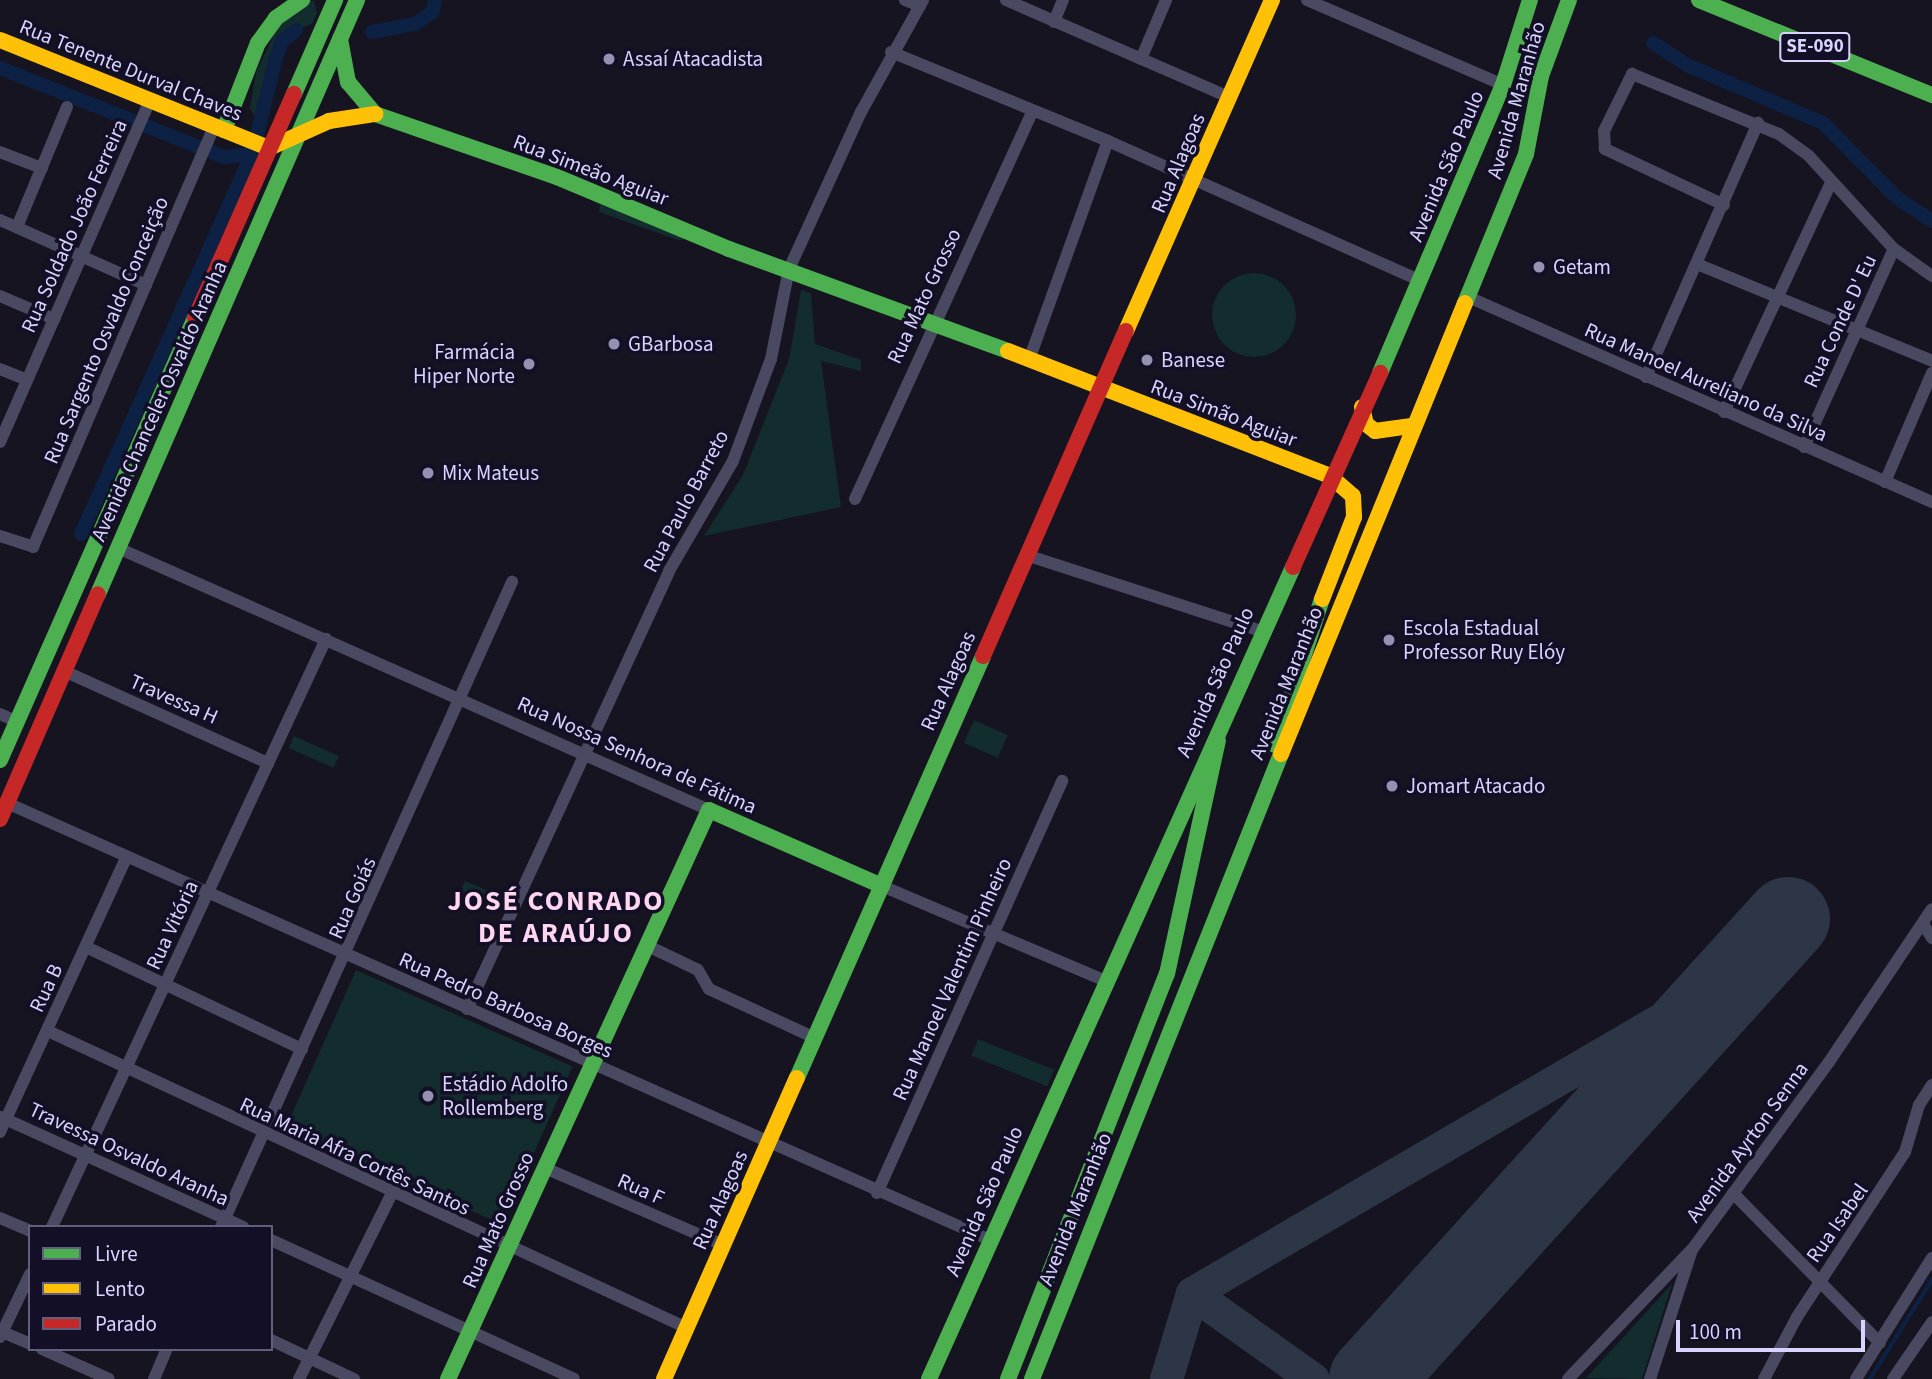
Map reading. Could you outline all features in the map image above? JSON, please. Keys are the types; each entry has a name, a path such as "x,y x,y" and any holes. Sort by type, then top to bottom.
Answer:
{"main road":[{"path":"219,128 258,43 276,18 302,0"},
{"path":"310,0 326,19"},
{"name":"Avenida Chanceler Osvaldo Aranha","path":"0,760 265,147 335,0"},
{"name":"Avenida Chanceler Osvaldo Aranha","path":"0,819 357,0"},
{"name":"Rua Alagoas","path":"664,1379 1026,555 1103,390 1272,0"},
{"name":"Avenida São Paulo","path":"929,1379 1103,980 1421,281 1503,86 1530,0"},
{"name":"Avenida Maranhão","path":"1032,1379 1261,800 1412,426 1526,154 1541,76 1569,0"},
{"name":"SE-090","path":"1699,0 1932,95"},
{"path":"340,39 348,82 375,114"},
{"name":"Rua Tenente Durval Chaves","path":"0,40 146,110 219,128 265,147"},
{"path":"265,147 296,140 329,121 375,114"},
{"name":"Rua Simeão Aguiar","path":"375,114 549,173 789,269 934,322"},
{"name":"Rua Simão Aguiar","path":"934,322 1103,390 1330,476"},
{"path":"1362,407 1366,424 1375,431 1412,426"},
{"path":"1261,800 1301,651 1354,517 1353,496 1330,476"},
{"name":"Avenida Maranhão","path":"1008,1379 1167,974 1209,798 1220,720"},
{"name":"Rua Nossa Senhora de Fátima","path":"709,810 882,886"},
{"name":"Rua Mato Grosso","path":"448,1379 709,810"}],"street":[{"path":"905,0 921,3"},
{"path":"1006,0 1229,97"},
{"path":"1054,22 1063,0"},
{"path":"1141,59 1166,0"},
{"path":"1307,0 1503,86"},
{"name":"Rua Paulo Barreto","path":"467,1009 580,757 669,571 742,440 775,348 789,269 891,52 921,3"},
{"path":"891,52 1108,141 1192,181 1421,281"},
{"path":"1724,205 1607,151 1604,131 1629,79 1639,73 1758,124 1809,156 1894,249 1932,276"},
{"path":"17,227 67,107"},
{"name":"Rua Soldado João Ferreira","path":"0,442 146,110"},
{"name":"Rua Mato Grosso","path":"855,499 1033,111"},
{"path":"1646,377 1758,124"},
{"name":"Rua Sargento Osvaldo Conceição","path":"0,536 32,548 207,145 219,128"},
{"path":"1029,360 1108,141"},
{"path":"0,152 42,168"},
{"path":"1724,412 1831,183"},
{"path":"0,220 146,285"},
{"name":"Rua Conde D' Eu","path":"1804,447 1894,249"},
{"path":"1697,264 1932,361"},
{"path":"0,296 54,319"},
{"name":"Rua Manoel Aureliano da Silva","path":"1466,296 1932,502"},
{"path":"0,369 27,380"},
{"path":"1885,482 1932,373"},
{"name":"Rua Nossa Senhora de Fátima","path":"118,548 462,698 580,757 709,810"},
{"path":"1026,555 1261,631"},
{"name":"Rua Goiás","path":"223,1223 347,956 512,582"},
{"name":"Rua Vitória","path":"53,1225 326,639"},
{"name":"Travessa H","path":"64,671 268,763"},
{"path":"0,714 17,722"},
{"name":"Rua Manoel Valentim Pinheiro","path":"877,1194 1062,781"},
{"name":"Rua Pedro Barbosa Borges","path":"7,803 877,1194 990,1240"},
{"name":"Rua B","path":"0,1132 3,1117 48,1031 126,858"},
{"name":"Rua Nossa Senhora de Fátima","path":"882,886 1103,980"},
{"name":"Avenida Ayrton Senna","path":"1568,1379 1694,1247 1932,909"},
{"path":"1923,924 1932,938"},
{"path":"648,946 698,970 709,989 813,1037"},
{"path":"86,947 302,1049"},
{"name":"Rua Maria Afra Cortês Santos","path":"48,1031 391,1195 687,1328"},
{"name":"Rua Isabel","path":"1764,1379 1819,1282 1905,1152 1919,1105 1932,1085"},
{"name":"Travessa Osvaldo Aranha","path":"3,1117 223,1223"},
{"name":"Rua F","path":"545,1168 723,1245"},
{"path":"1733,1193 1880,1343"},
{"path":"299,1379 391,1195"},
{"path":"0,1218 28,1230"},
{"path":"273,1241 574,1379"},
{"path":"1650,1379 1694,1247"},
{"path":"1856,1379 1932,1258"},
{"path":"28,1278 1,1333 28,1343"},
{"path":"1910,1379 1897,1374 1928,1338 1932,1322"},
{"path":"273,1340 355,1379"},
{"path":"46,1351 109,1379"},
{"path":"154,1379 166,1351"}],"green space":[{"path":"301,0 314,1 317,13 312,24 280,35 259,122 250,109 256,72 278,27"},
{"path":"601,200 694,238 678,240 599,212"},
{"path":"1254,273 1270,276 1284,285 1293,299 1296,315 1293,331 1284,345 1270,354 1254,357 1238,354 1224,345 1215,331 1212,315 1215,299 1224,285 1238,276"},
{"path":"801,290 811,293 815,344 861,360 861,371 821,361 841,507 704,536 743,475 789,359"},
{"path":"974,720 1008,735 998,758 964,743"},
{"path":"294,736 339,756 333,768 289,748"},
{"path":"465,881 510,900 505,911 460,892"},
{"name":"Estádio Adolfo Rollemberg","path":"356,970 573,1066 502,1224 286,1128"},
{"path":"978,1039 1054,1070 1047,1086 971,1056"},
{"path":"1672,1284 1642,1379 1586,1378"}],"waterway":[{"path":"372,32 415,24 433,12 435,0"},
{"path":"81,534 252,154 282,41 296,30"},
{"path":"1653,43 1687,65 1823,123 1897,198 1932,221"},
{"path":"0,68 224,157 252,154"},
{"path":"1870,1379 1932,1280"}],"taxiway":[{"path":"1166,1379 1192,1293 1738,974"},
{"path":"1192,1293 1313,1379"}],"runway":[{"path":"1371,1379 1788,919"}],"traffic: fast":[{"path":"224,130 258,43 276,18 302,0"},
{"path":"294,94 335,0"},
{"path":"98,594 357,0"},
{"path":"1380,373 1503,85 1530,0"},
{"path":"1465,303 1526,154 1541,76 1569,0"},
{"path":"1699,0 1932,95"},
{"path":"340,39 348,82 375,114 557,177 729,249 1008,351"},
{"path":"0,760 195,318"},
{"path":"929,1379 1293,567"},
{"path":"1275,745 1322,599"},
{"path":"797,1078 983,656"},
{"path":"1008,1379 1167,974 1218,740"},
{"path":"1032,1379 1281,754"},
{"path":"448,1379 709,810 882,886"}],"traffic: slow":[{"path":"1126,331 1272,0"},
{"path":"0,40 269,148 329,121 375,114"},
{"path":"1281,754 1465,303"},
{"path":"1008,351 1330,476 1353,496 1354,517 1322,599"},
{"path":"1362,407 1366,424 1375,431 1412,426"},
{"path":"664,1379 797,1078"}],"traffic: jam":[{"path":"195,318 294,94"},
{"path":"983,656 1126,331"},
{"path":"1293,567 1380,373"},
{"path":"0,819 98,594"}],"place":[{"name":"Assaí Atacadista","path":"609,59"},
{"name":"Getam","path":"1539,267"},
{"name":"GBarbosa","path":"614,344"},
{"name":"Banese","path":"1147,360"},
{"name":"Farmácia Hiper Norte","path":"529,364"},
{"name":"Mix Mateus","path":"428,473"},
{"name":"Escola Estadual Professor Ruy Elóy","path":"1389,640"},
{"name":"Jomart Atacado","path":"1392,786"},
{"name":"Estádio Adolfo Rollemberg","path":"428,1096"}],"district":[{"name":"JOSÉ CONRADO DE ARAÚJO","path":"556,917"}]}
